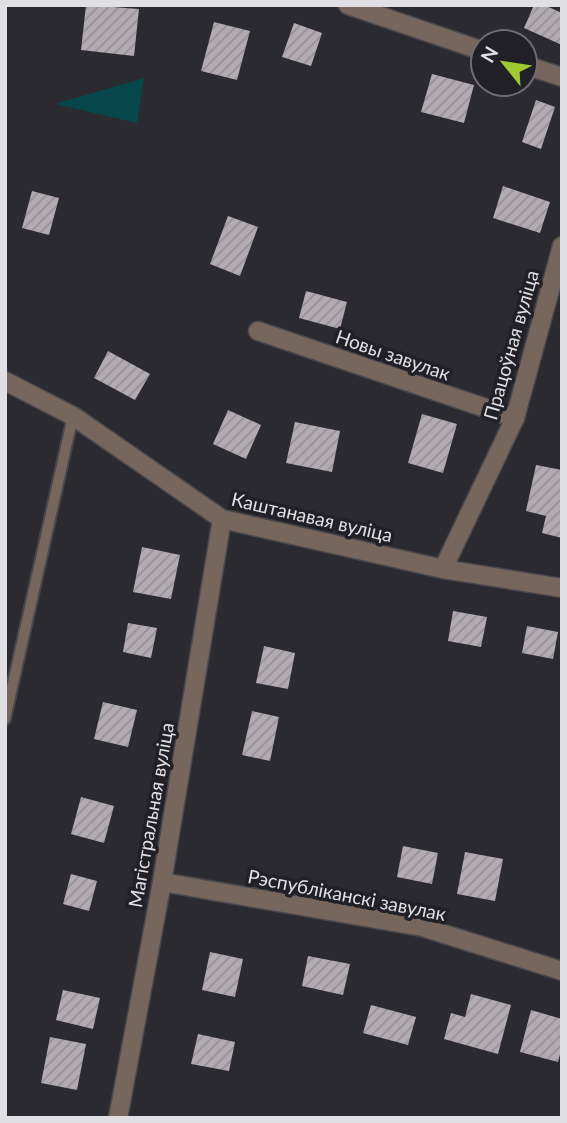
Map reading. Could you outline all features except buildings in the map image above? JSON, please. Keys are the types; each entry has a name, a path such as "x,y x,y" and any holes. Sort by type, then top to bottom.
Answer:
{"street":[{"path":"348,5 469,46"},
{"path":"539,70 562,77"},
{"name":"Працоўная вуліца","path":"443,569 515,418 562,246"},
{"name":"Новы завулак","path":"258,331 515,418"},
{"name":"Каштанавая вуліца","path":"5,381 73,416 222,519 443,569 562,589"},
{"name":"Магістральная вуліца","path":"118,1118 162,882 222,519"},
{"name":"Рэспубліканскі завулак","path":"162,882 422,927 562,971"}],"lane":[{"path":"5,719 73,416"}],"water":[{"path":"144,78 137,123 55,104"}]}
